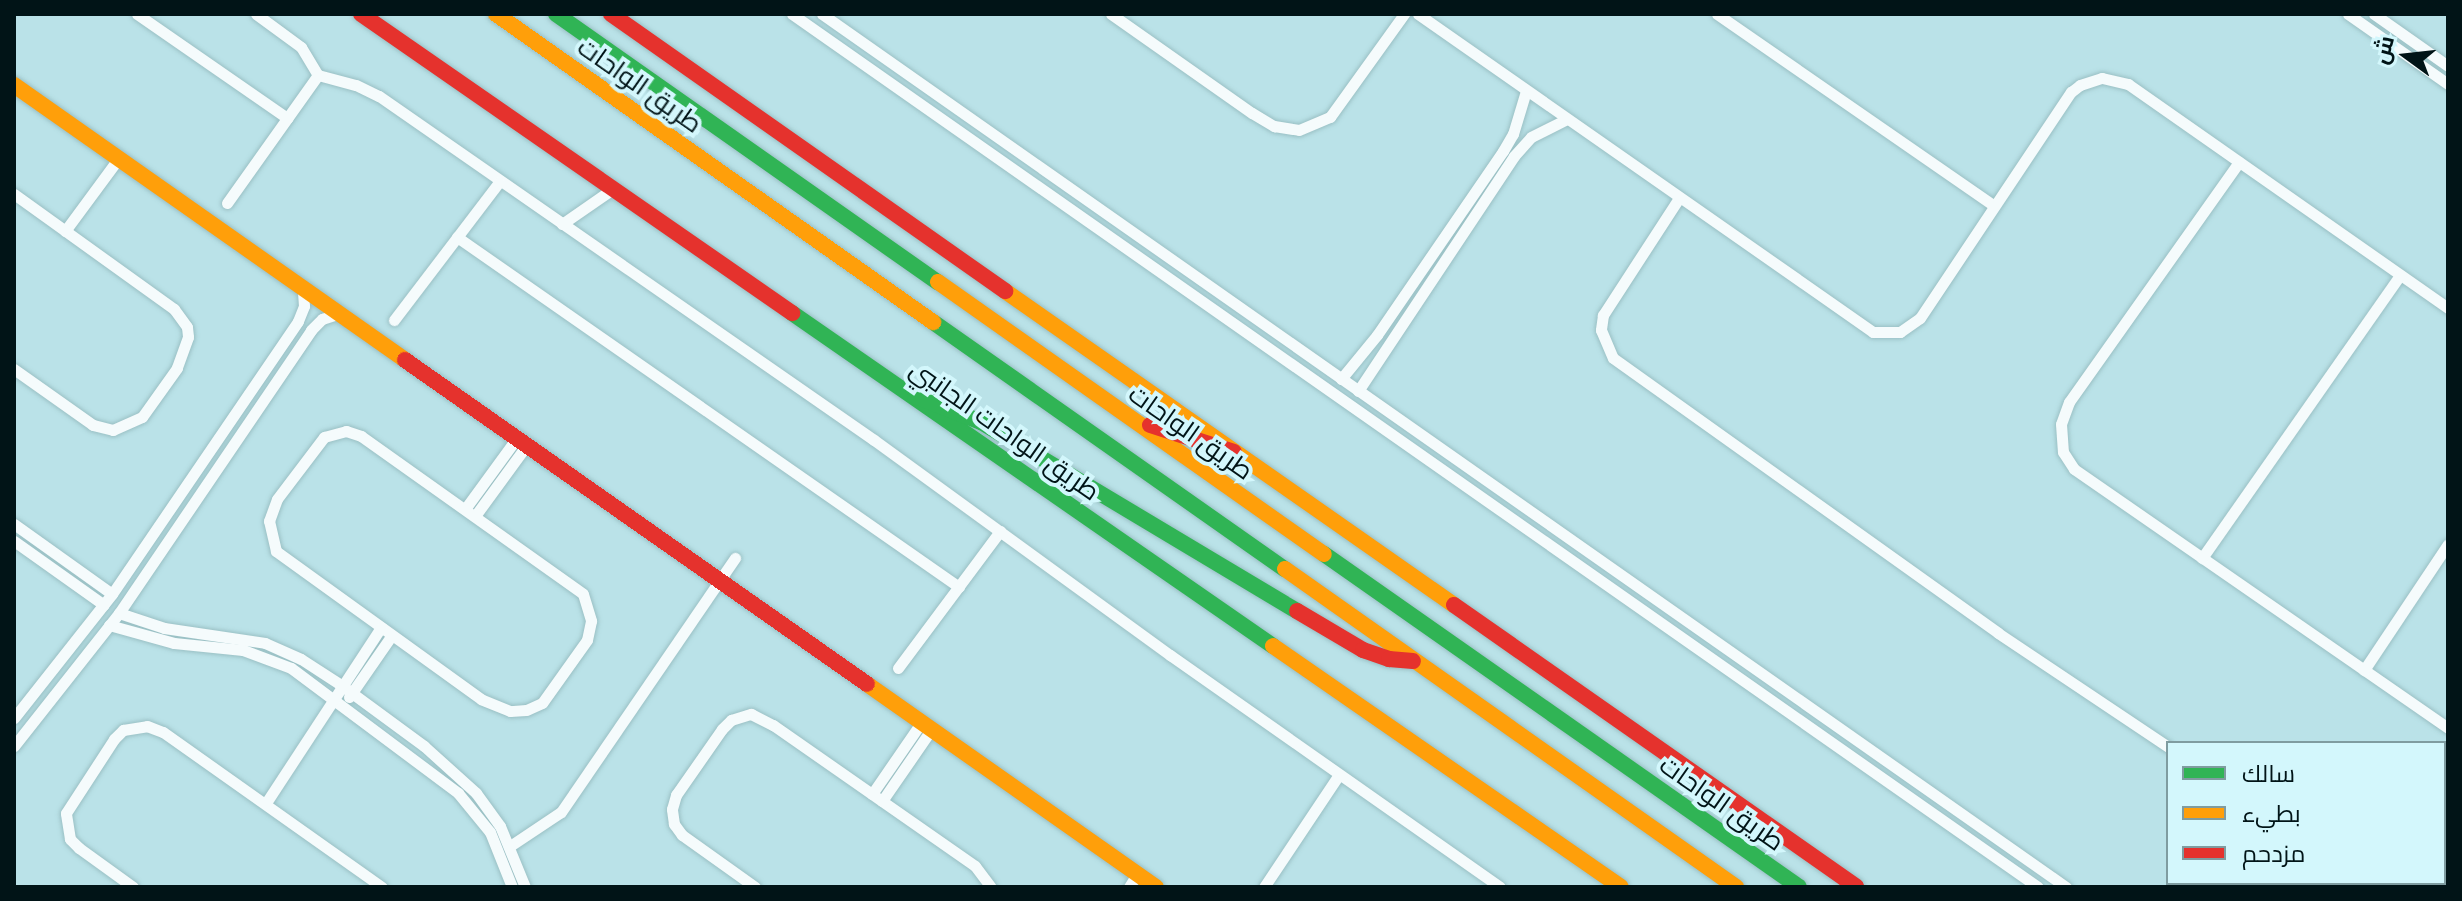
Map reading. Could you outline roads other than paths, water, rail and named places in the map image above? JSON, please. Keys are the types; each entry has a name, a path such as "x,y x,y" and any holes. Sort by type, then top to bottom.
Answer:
{"main road":[{"name":"طريق الواحات الجانبي","path":"361,14 1621,887"},
{"name":"طريق الواحات","path":"496,14 1736,887"},
{"name":"طريق الواحات","path":"556,14 1799,887"},
{"path":"611,14 1856,887"},
{"path":"14,85 926,726 1133,880 1156,887"},
{"path":"915,396 981,422 1363,650 1389,659 1417,661"},
{"path":"1130,419 1234,452"}],"street":[{"path":"137,14 287,118"},
{"path":"256,14 301,47 318,75 356,85 379,96 1000,531 1338,776 1500,887"},
{"path":"792,14 2038,887"},
{"path":"822,14 2066,887"},
{"path":"1111,14 1252,113 1274,126 1299,130 1330,117 1404,14"},
{"path":"1418,14 1859,325 1882,334 1900,332 1920,318 2071,92 2080,85 2102,78 2128,84 2448,308"},
{"path":"1717,14 1994,206"},
{"path":"2348,14 2448,84"},
{"path":"2374,14 2448,66"},
{"path":"227,203 318,75"},
{"path":"1341,379 1377,335 1503,151 1513,134 1526,91"},
{"path":"1358,391 1514,156 1531,137 1567,119"},
{"path":"65,231 118,159"},
{"path":"2239,162 2069,402 2060,434 2063,452 2074,469 2448,728"},
{"path":"394,320 499,182"},
{"path":"562,224 614,188"},
{"path":"14,194 174,309 187,327 187,348 142,417 113,430 93,425 14,369"},
{"path":"1679,198 1607,304 1601,330 1613,358 1998,633 2166,746"},
{"path":"457,237 959,587"},
{"path":"2202,558 2400,275"},
{"path":"14,718 112,594 298,321 304,306 303,290"},
{"path":"14,746 119,613 311,330 322,319 337,314"},
{"path":"346,431 357,434 579,590 587,602 591,621 587,640 552,692 542,703 526,710 501,708 481,699 381,627 283,559 271,541 271,511 301,466 324,437 346,431"},
{"path":"470,512 521,443"},
{"path":"1537,536 1546,522"},
{"path":"14,524 112,594"},
{"path":"898,668 1000,531"},
{"path":"14,541 104,605"},
{"path":"2364,670 2448,544"},
{"path":"141,553 153,562"},
{"path":"510,846 561,812 735,558"},
{"path":"119,613 164,628 265,643 301,659 341,685 462,778 489,809 510,846 525,887"},
{"path":"109,625 166,642 260,654 291,668 423,763 470,805 497,845 512,887"},
{"path":"266,803 381,627"},
{"path":"328,712 344,704 392,635"},
{"path":"71,647 83,657"},
{"path":"1741,681 1752,666"},
{"path":"755,887 682,835 674,824 672,809 692,771 731,720 751,714 763,719 975,866 991,887"},
{"path":"133,887 79,848 65,826 71,801 114,739 123,730 147,726 163,732 382,887"},
{"path":"877,797 926,726"},
{"path":"1264,887 1338,776"}]}
